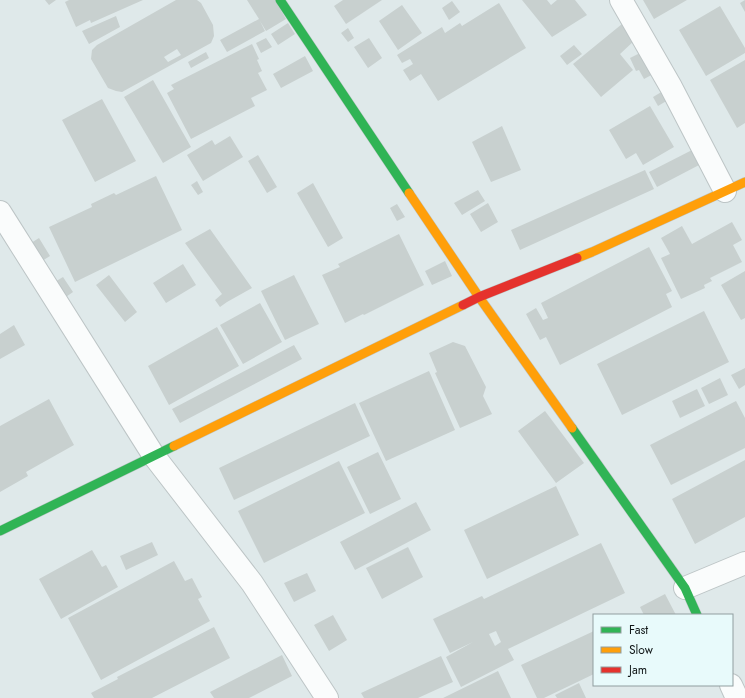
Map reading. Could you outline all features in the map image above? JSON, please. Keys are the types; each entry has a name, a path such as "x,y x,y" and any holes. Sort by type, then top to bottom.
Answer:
{"street":[{"path":"280,0 479,297 684,588 697,614"},
{"path":"621,0 671,87 725,191"},
{"path":"0,531 479,297 592,252 745,182"},
{"path":"0,212 154,456 252,583 327,698"},
{"path":"684,588 745,563"},
{"path":"731,686 737,698"}],"building":[{"path":"45,0 56,0 49,5"},
{"path":"69,0 143,0 91,23 90,20 76,27 65,2"},
{"path":"176,0 197,0 201,3 213,25 214,36 211,43 122,92 108,88 91,59 92,50 97,45","holes":["177,49 181,55 168,62 164,57"]},
{"path":"247,0 275,0 286,19 266,31 260,21 265,31 227,52 220,40 259,19"},
{"path":"343,0 382,0 346,24 334,6"},
{"path":"522,0 547,0 551,5 557,0 575,0 587,15 552,37"},
{"path":"643,0 687,0 654,19"},
{"path":"745,0 745,12 740,3"},
{"path":"452,1 460,12 449,20 442,8"},
{"path":"499,3 526,48 438,101 421,74 410,81 403,70 413,64 410,59 402,63 397,55 442,27 445,33 460,23 462,26"},
{"path":"402,5 422,33 398,50 379,21"},
{"path":"720,6 745,48 745,53 706,76 679,30"},
{"path":"116,16 120,27 89,44 82,31"},
{"path":"288,23 295,34 278,45 271,34"},
{"path":"622,24 635,40 620,54 633,70 601,97 573,64"},
{"path":"348,28 354,38 348,42 341,33"},
{"path":"266,38 272,47 261,53 256,43"},
{"path":"369,38 382,58 368,68 354,47"},
{"path":"252,44 259,59 257,60 262,71 258,73 267,90 251,98 255,106 191,139 167,93 174,89 171,85"},
{"path":"574,45 582,54 567,65 560,56"},
{"path":"646,50 657,72 644,79 639,70 636,71 630,58"},
{"path":"206,52 209,58 191,68 188,62"},
{"path":"305,56 313,71 281,88 273,74"},
{"path":"745,60 745,123 737,128 710,80"},
{"path":"153,80 191,147 163,163 124,97"},
{"path":"663,91 668,100 658,106 653,97"},
{"path":"102,99 136,161 95,182 62,120"},
{"path":"650,106 674,147 643,165 636,153 626,159 609,130"},
{"path":"502,126 521,170 491,182 472,142"},
{"path":"230,136 243,157 203,181 187,155 212,140 215,145"},
{"path":"694,149 701,164 657,187 649,172"},
{"path":"258,155 277,187 267,193 248,161"},
{"path":"645,170 654,189 520,250 511,230"},
{"path":"156,176 182,230 75,282 49,227 92,207 91,204 114,193 116,195"},
{"path":"197,181 203,192 198,195 191,185"},
{"path":"313,183 343,238 328,247 297,193"},
{"path":"478,190 485,201 462,215 454,203"},
{"path":"488,203 498,222 481,232 470,214"},
{"path":"397,204 405,217 397,221 390,208"},
{"path":"732,222 742,240 733,245 742,262 710,278 712,281 704,285 705,288 681,299 661,258 670,254 661,238 682,226 692,244"},
{"path":"210,229 252,288 220,307 215,300 222,294 185,243"},
{"path":"399,234 424,285 345,323 322,275 340,267 338,264"},
{"path":"39,238 50,256 42,261 31,243"},
{"path":"649,247 672,291 666,294 672,307 560,365 546,337 540,340 526,314 536,308 543,320 548,318 541,303"},
{"path":"445,261 452,276 432,285 425,271"},
{"path":"183,264 196,285 166,303 153,283"},
{"path":"745,271 745,318 741,320 721,285"},
{"path":"109,275 137,312 125,322 96,285"},
{"path":"294,275 319,324 285,340 261,291"},
{"path":"63,277 73,292 63,299 53,283"},
{"path":"260,303 282,342 243,364 220,325"},
{"path":"704,311 729,362 622,415 597,364"},
{"path":"14,325 25,345 0,359 0,334"},
{"path":"217,327 239,366 169,405 148,366"},
{"path":"453,342 465,346 486,387 483,396 492,414 460,428 435,373 437,372 429,353"},
{"path":"294,345 302,359 180,423 172,409"},
{"path":"745,368 745,385 739,389 731,375"},
{"path":"429,371 455,430 386,461 359,403"},
{"path":"720,378 728,395 709,404 701,388"},
{"path":"697,389 705,406 680,418 672,401"},
{"path":"49,399 74,445 26,472 28,476 0,492 0,426"},
{"path":"736,401 745,418 745,448 671,485 650,445"},
{"path":"355,403 370,436 234,500 219,468"},
{"path":"545,411 584,463 556,483 518,431"},
{"path":"378,452 401,499 370,514 347,467"},
{"path":"745,460 745,517 695,544 672,499"},
{"path":"339,461 365,513 264,563 238,511"},
{"path":"556,486 579,535 487,579 464,530"},
{"path":"416,502 431,530 355,570 340,542"},
{"path":"152,542 158,555 126,570 120,556"},
{"path":"601,543 625,593 508,649 514,660 461,687 446,657 473,642 450,653 433,619 482,596 484,599","holes":["496,631 501,642 495,646 489,634"]},
{"path":"408,547 423,577 382,599 366,568"},
{"path":"92,550 102,567 106,565 118,587 61,619 39,579"},
{"path":"174,561 185,581 192,578 202,597 198,599 210,621 101,680 68,618"},
{"path":"307,573 316,591 294,602 284,583"},
{"path":"665,594 675,614 644,614 640,607"},
{"path":"333,615 347,640 329,651 314,625"},
{"path":"214,627 230,658 152,698 94,698 91,693 118,679 117,677"},
{"path":"593,631 593,674 544,698 537,698 521,665"},
{"path":"282,655 292,676 249,698 214,698 210,692"},
{"path":"441,656 453,682 418,698 364,698 361,693"},
{"path":"498,671 511,698 443,698"},
{"path":"579,683 586,698 557,698 555,695"}],"traffic: fast":[{"path":"280,0 409,193"},
{"path":"572,428 685,588 697,614"},
{"path":"0,531 174,446"}],"traffic: slow":[{"path":"577,258 745,182"},
{"path":"409,193 479,297 572,428"},
{"path":"174,446 463,305"}],"traffic: jam":[{"path":"463,305 479,297 577,258"}]}
